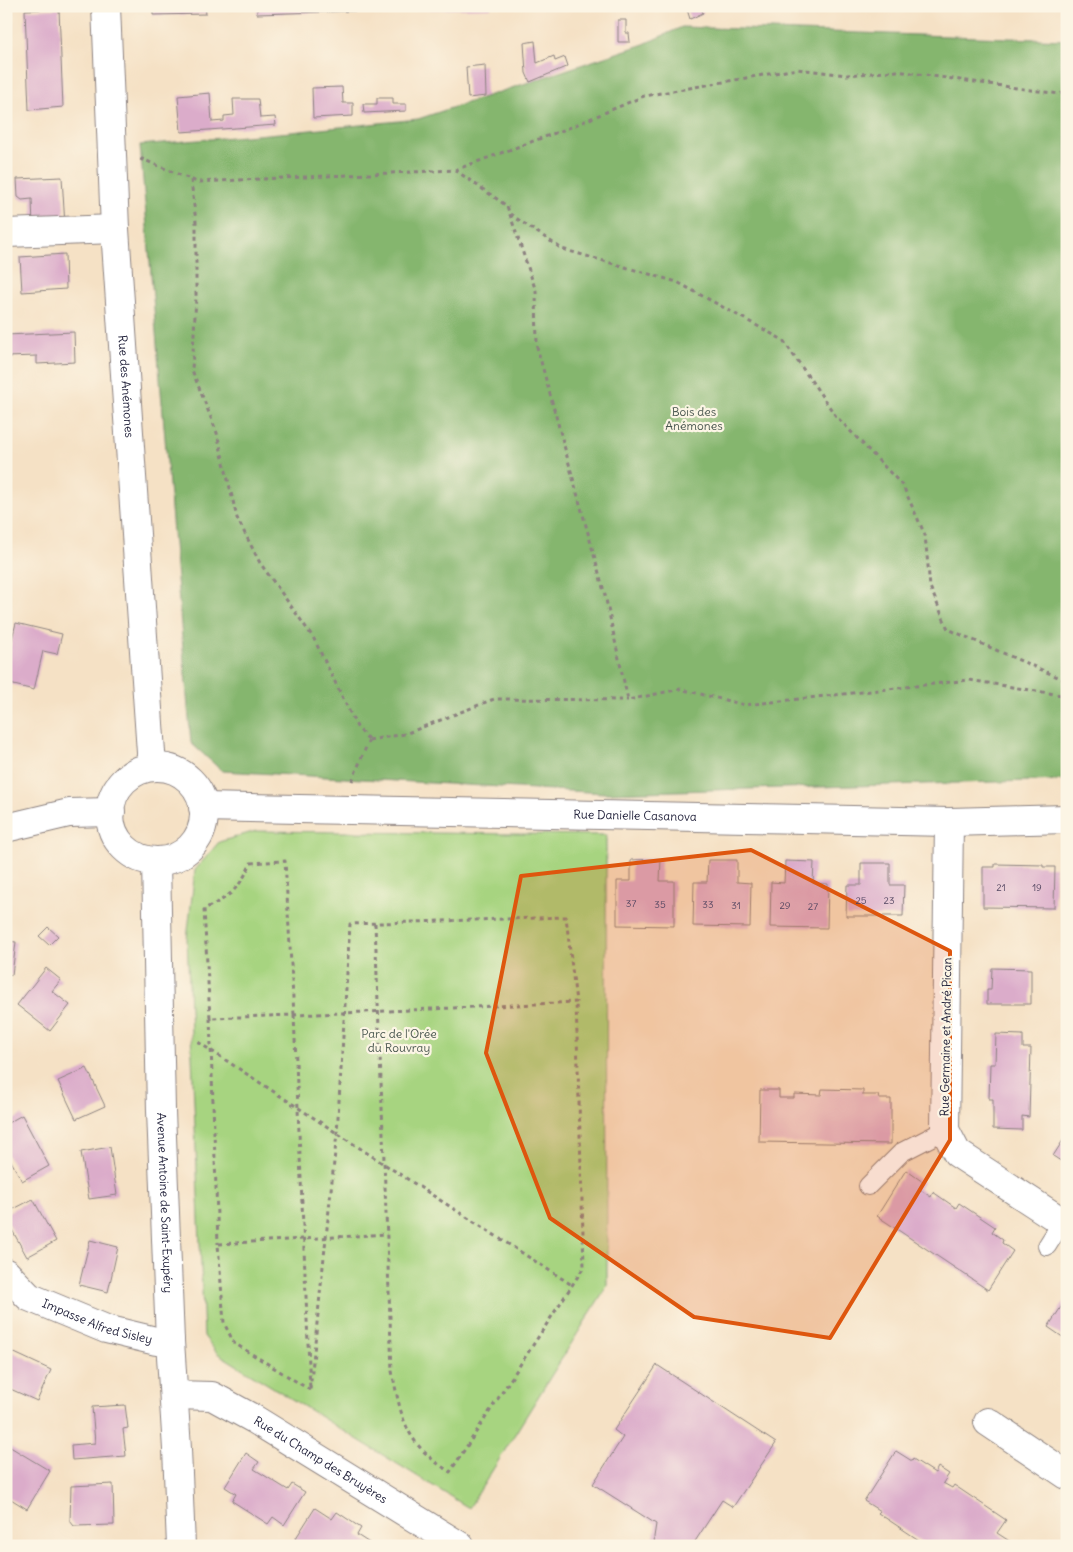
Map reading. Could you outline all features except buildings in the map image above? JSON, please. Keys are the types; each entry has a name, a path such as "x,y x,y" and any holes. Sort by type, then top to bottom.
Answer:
{"street":[{"name":"Rue des Anémones","path":"106,6 115,229 152,767"},
{"path":"6,233 115,229"},
{"path":"152,767 175,770 190,781 198,791 203,807 202,824 197,838 189,848 175,857 156,861 142,859 122,846 112,830 111,812 114,793 124,780 138,770 152,767"},
{"name":"Rue Danielle Casanova","path":"203,807 949,822 1067,819"},
{"path":"6,828 69,813 111,812"},
{"name":"Rue Germaine et André Pican","path":"949,822 945,1130 957,1153 1064,1223"},
{"name":"Avenue Antoine de Saint-Exupéry","path":"156,861 170,1341 181,1546"},
{"name":"Impasse Alfred Sisley","path":"6,1273 29,1297 97,1326 156,1341 170,1341"},
{"name":"Rue du Champ des Bruyères","path":"174,1394 212,1396 254,1418 450,1543"},
{"path":"988,1422 1067,1475"}],"lane":[{"path":"868,1186 902,1152 945,1130"},
{"name":"Rue Germaine et André Pican","path":"1048,1246 1064,1223"}],"path":[{"path":"142,159 197,182 455,170 566,129 644,96 797,69 847,75 897,71 1059,94 1067,93"},
{"path":"455,170 506,206 536,291 537,346 605,595 628,700"},
{"path":"191,180 196,222 196,297 192,370 217,433 237,518 260,563 313,638 357,727 369,740"},
{"path":"509,214 562,249 677,282 783,340 836,415 903,486 925,536 930,587 948,629 1067,681"},
{"path":"369,740 404,734 494,699 628,700 680,689 745,705 969,680 1067,696"},
{"path":"339,810 369,740"},
{"path":"285,861 294,1015 310,1390 234,1343 224,1323 218,1244 212,1051 204,909 223,899 236,889 251,863 285,861"},
{"path":"310,1390 337,1134 350,924 375,923 566,917 576,1002 584,1267 450,1472 438,1465 420,1449 406,1428 398,1403 392,1371 375,923"},
{"path":"210,1018 576,1002"},
{"path":"198,1042 572,1285"},
{"path":"218,1244 387,1234"}],"highlighted area":[{"path":"751,850 950,951 950,1140 830,1338 694,1317 550,1218 486,1053 521,876"}],"green space":[{"name":"Bois des Anémones","path":"682,27 1067,40 1067,780 605,793 222,771 191,743 140,145 418,119 644,44"},
{"name":"Parc de l'Orée du Rouvray","path":"256,831 606,835 607,1286 469,1508 217,1353 204,1336 187,939 195,870 219,842"}]}
